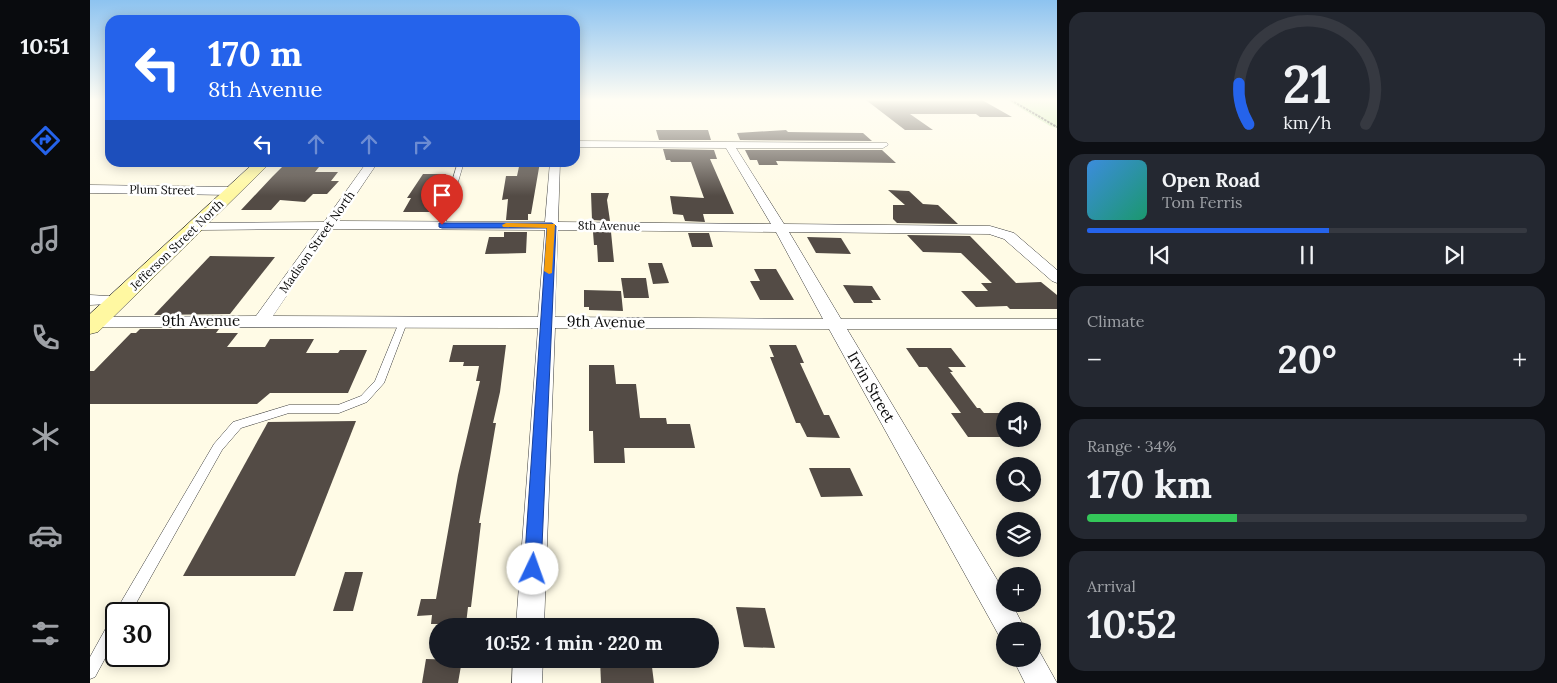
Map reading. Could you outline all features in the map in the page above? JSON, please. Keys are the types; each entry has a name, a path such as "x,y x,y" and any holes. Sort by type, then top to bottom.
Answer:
{"main road":[{"name":"Jefferson Street North","path":"93,325 259,167"}],"street":[{"path":"580,144 883,145"},
{"name":"Irvin Street","path":"729,144 780,228 1007,622"},
{"name":"Madison Street North","path":"261,321 369,167"},
{"path":"530,618 555,167"},
{"name":"Plum Street","path":"90,189 233,191"},
{"name":"8th Avenue","path":"198,226 442,225 990,230 1009,236 1057,278"},
{"path":"90,300 120,300"},
{"name":"9th Avenue","path":"93,325 404,320 835,325 1057,324"},
{"path":"1033,667 1042,683"},
{"path":"527,683 528,668"}],"lane":[{"path":"442,225 460,167"},
{"path":"129,602 218,447 237,425 289,409 340,409 364,399 379,383 404,320"},
{"path":"90,672 105,644"}],"building":[{"path":"657,132 709,132 711,140 659,140"},
{"path":"737,133 863,133 872,141 740,140"},
{"path":"663,149 714,150 717,159 710,159 734,214 703,214 705,222 685,221 683,215 673,214 670,196 704,198 691,162 671,162 666,160"},
{"path":"745,150 882,150 896,163 776,161 778,165 759,165 757,160 750,160"},
{"path":"282,167 319,167 315,172 338,172 331,181 339,181 327,194 313,194 305,202 280,200 271,210 241,210"},
{"path":"519,167 539,167 531,214 528,214 528,220 506,220 508,199 502,200 506,176 517,176"},
{"path":"423,174 446,174 439,198 431,212 403,212 411,198 407,198"},
{"path":"888,190 909,191 923,204 938,205 958,224 897,223 893,219 893,205 905,205"},
{"path":"591,193 609,193 607,200 610,221 592,220"},
{"path":"504,232 527,232 526,253 485,254 489,237 504,237"},
{"path":"593,232 611,232 614,262 598,262 597,245 594,245"},
{"path":"688,233 709,233 713,247 692,247"},
{"path":"907,235 970,236 1016,283 1041,282 1057,295 1057,309 1010,309 1007,306 976,307 961,291 988,291 981,283 992,283 961,253 923,252"},
{"path":"807,237 841,238 851,254 816,253"},
{"path":"210,256 275,257 230,314 154,315"},
{"path":"648,263 662,263 669,283 653,284"},
{"path":"754,269 776,269 794,300 760,300 750,281 760,281"},
{"path":"621,278 646,278 649,298 624,298"},
{"path":"843,285 872,286 881,300 871,300 873,303 854,303"},
{"path":"584,290 621,291 623,311 589,310 589,307 584,307"},
{"path":"140,329 219,329 216,333 238,333 227,347 265,347 270,339 314,339 306,353 338,353 340,350 367,350 348,393 270,393 257,404 90,404 90,371 94,371 131,333 136,333"},
{"path":"453,345 506,345 500,392 493,423 496,423 479,523 481,523 471,607 468,607 467,618 432,618 432,615 417,616 421,599 436,599 458,475 480,381 476,381 479,366 463,366 464,362 449,362"},
{"path":"769,345 796,345 804,363 800,363 824,415 829,415 840,438 807,437 800,423 796,423 770,357 774,357"},
{"path":"906,348 951,348 966,367 948,367 953,372 950,372 977,408 980,408 984,413 996,413 996,437 968,437 951,413 961,413 927,367 919,367"},
{"path":"589,365 614,365 616,384 636,384 640,418 666,418 667,424 690,424 695,448 624,448 625,463 594,463 593,431 589,431"},
{"path":"356,421 295,576 183,576 268,422"},
{"path":"809,468 850,468 863,496 821,497"},
{"path":"345,572 363,572 353,611 333,611"},
{"path":"736,607 765,608 775,648 744,647"},
{"path":"426,659 429,659 429,668 461,668 458,683 422,683"},
{"path":"600,668 652,668 654,683 601,683"}],"slow traffic":[{"path":"506,225 552,226 549,271"}],"route":[{"path":"442,225 552,226 545,322 533,569"}]}
